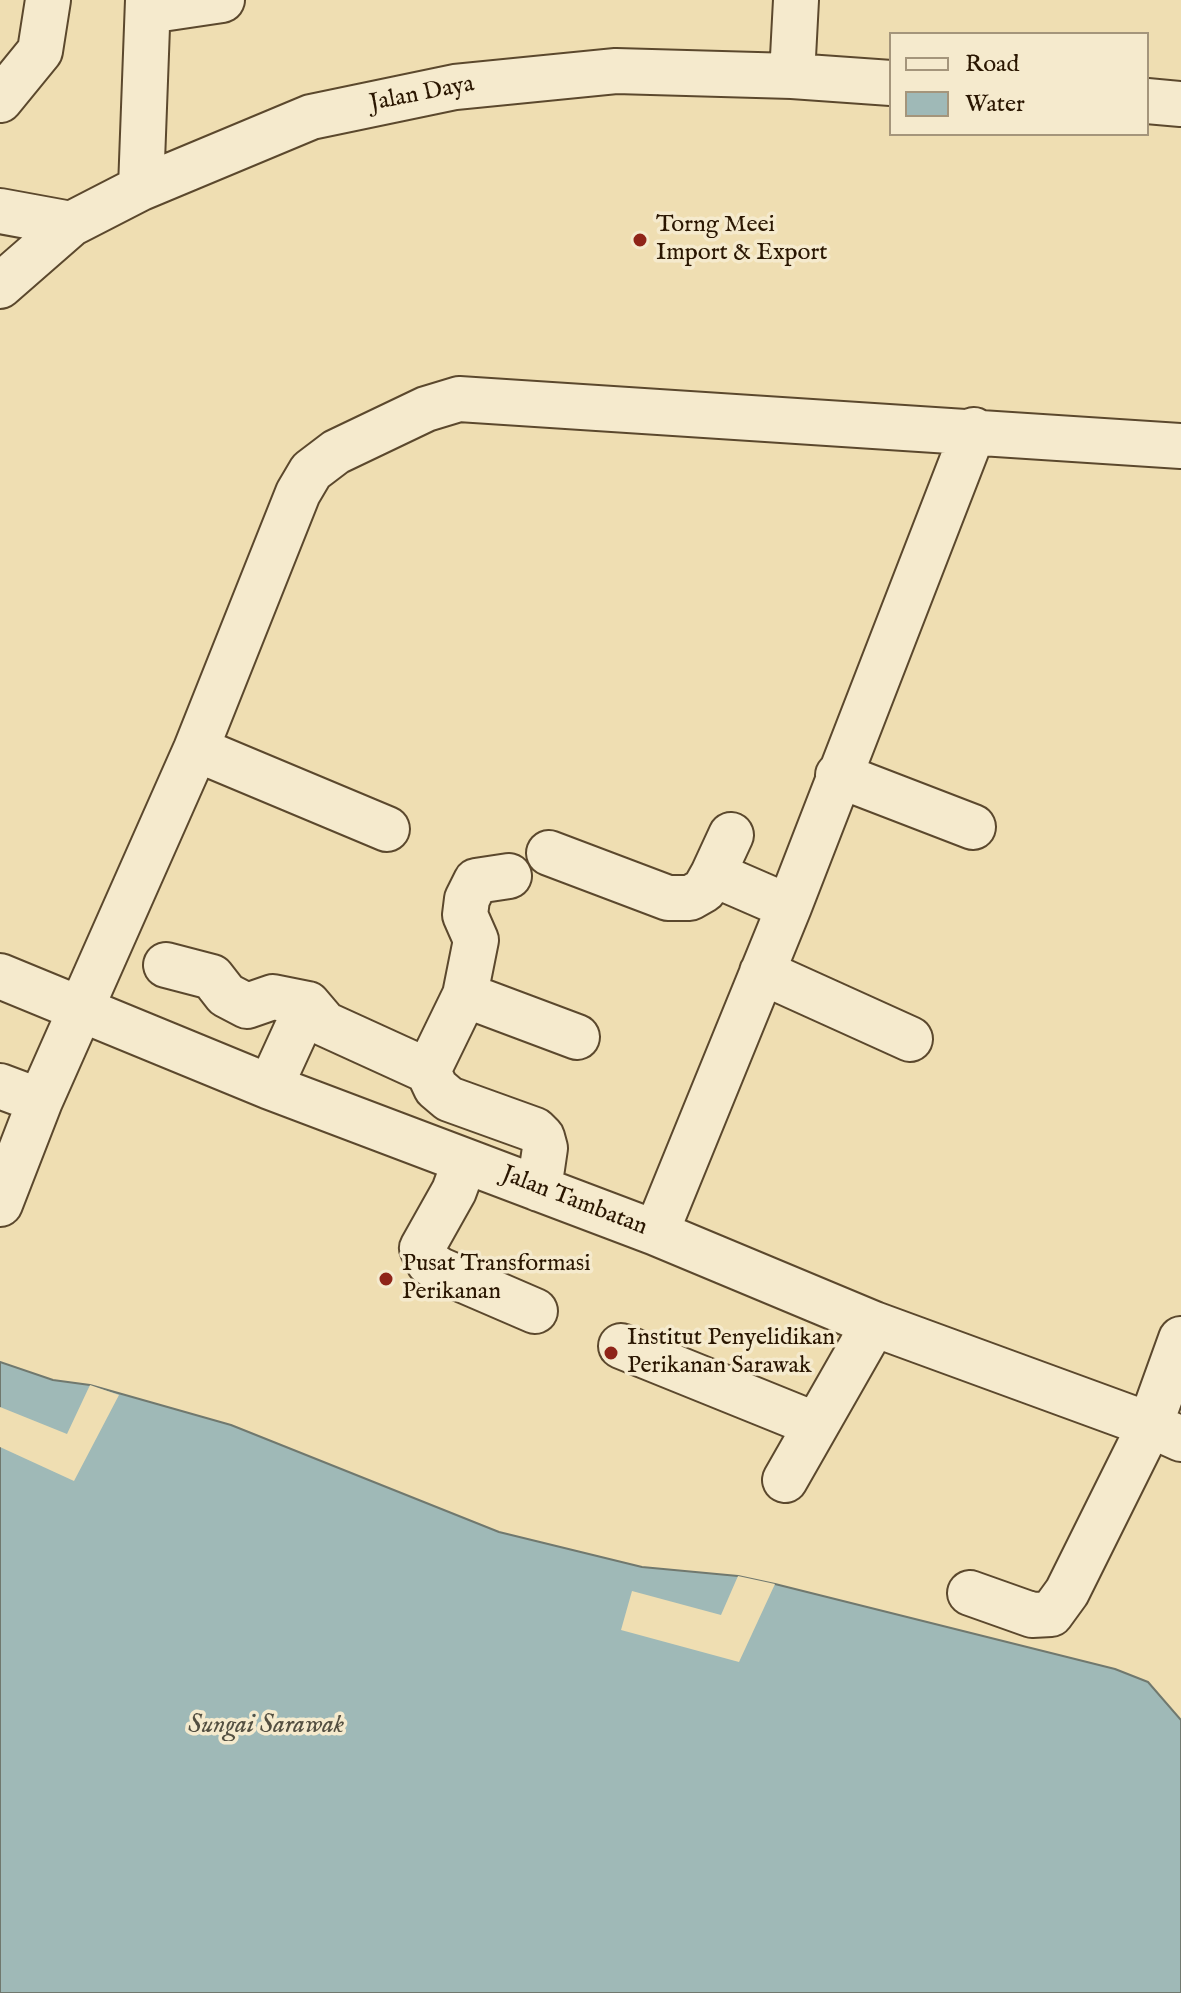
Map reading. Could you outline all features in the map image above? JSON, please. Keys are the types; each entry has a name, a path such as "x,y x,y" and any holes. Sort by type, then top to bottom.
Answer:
{"street":[{"path":"0,100 40,51 48,0"},
{"path":"141,188 148,5 222,0"},
{"path":"792,76 796,0"},
{"name":"Jalan Daya","path":"0,286 71,224 141,188 311,117 455,87 616,71 792,76 889,83"},
{"path":"1149,101 1181,104"},
{"path":"0,211 71,224"},
{"path":"0,1204 40,1101 196,749 298,493 311,471 336,452 426,409 459,399 974,430 1181,446"},
{"path":"656,1233 805,905 838,775 974,430"},
{"path":"196,749 387,829"},
{"path":"838,775 973,827"},
{"path":"549,853 668,898 690,898 704,890 722,855 805,905"},
{"path":"428,1071 465,995 476,940 465,915 467,899 476,881 509,876"},
{"path":"166,965 212,977 226,995 247,1006 273,997 308,1004 325,1024 428,1071 436,1088 449,1099 535,1130 542,1137 545,1148 539,1189"},
{"name":"Jalan Tambatan","path":"0,976 83,1007 270,1087 656,1233 874,1324 1166,1432"},
{"path":"773,978 910,1039"},
{"path":"465,995 577,1037"},
{"path":"270,1087 308,1004"},
{"path":"0,1086 40,1101"},
{"path":"465,1161 454,1191 422,1248 429,1263 440,1270 535,1311"},
{"path":"785,1480 814,1424 874,1324"},
{"path":"970,1593 1032,1615 1051,1614 1166,1432 1181,1339"},
{"path":"621,1346 814,1424"}],"water":[{"name":"Sungai Sarawak","path":"0,1362 53,1380 90,1385 231,1425 499,1532 642,1567 738,1576 775,1584 1115,1669 1148,1682 1181,1720 1181,1993 0,1993"}],"pier":[{"path":"90,1385 119,1395 74,1481 0,1447 0,1407 67,1434"},
{"path":"738,1576 775,1584 739,1662 621,1630 632,1591 721,1615"}],"place":[{"name":"Torng Meei Import & Export","path":"640,240"},
{"name":"Pusat Transformasi Perikanan","path":"386,1279"},
{"name":"Institut Penyelidikan Perikanan Sarawak","path":"611,1353"}]}
